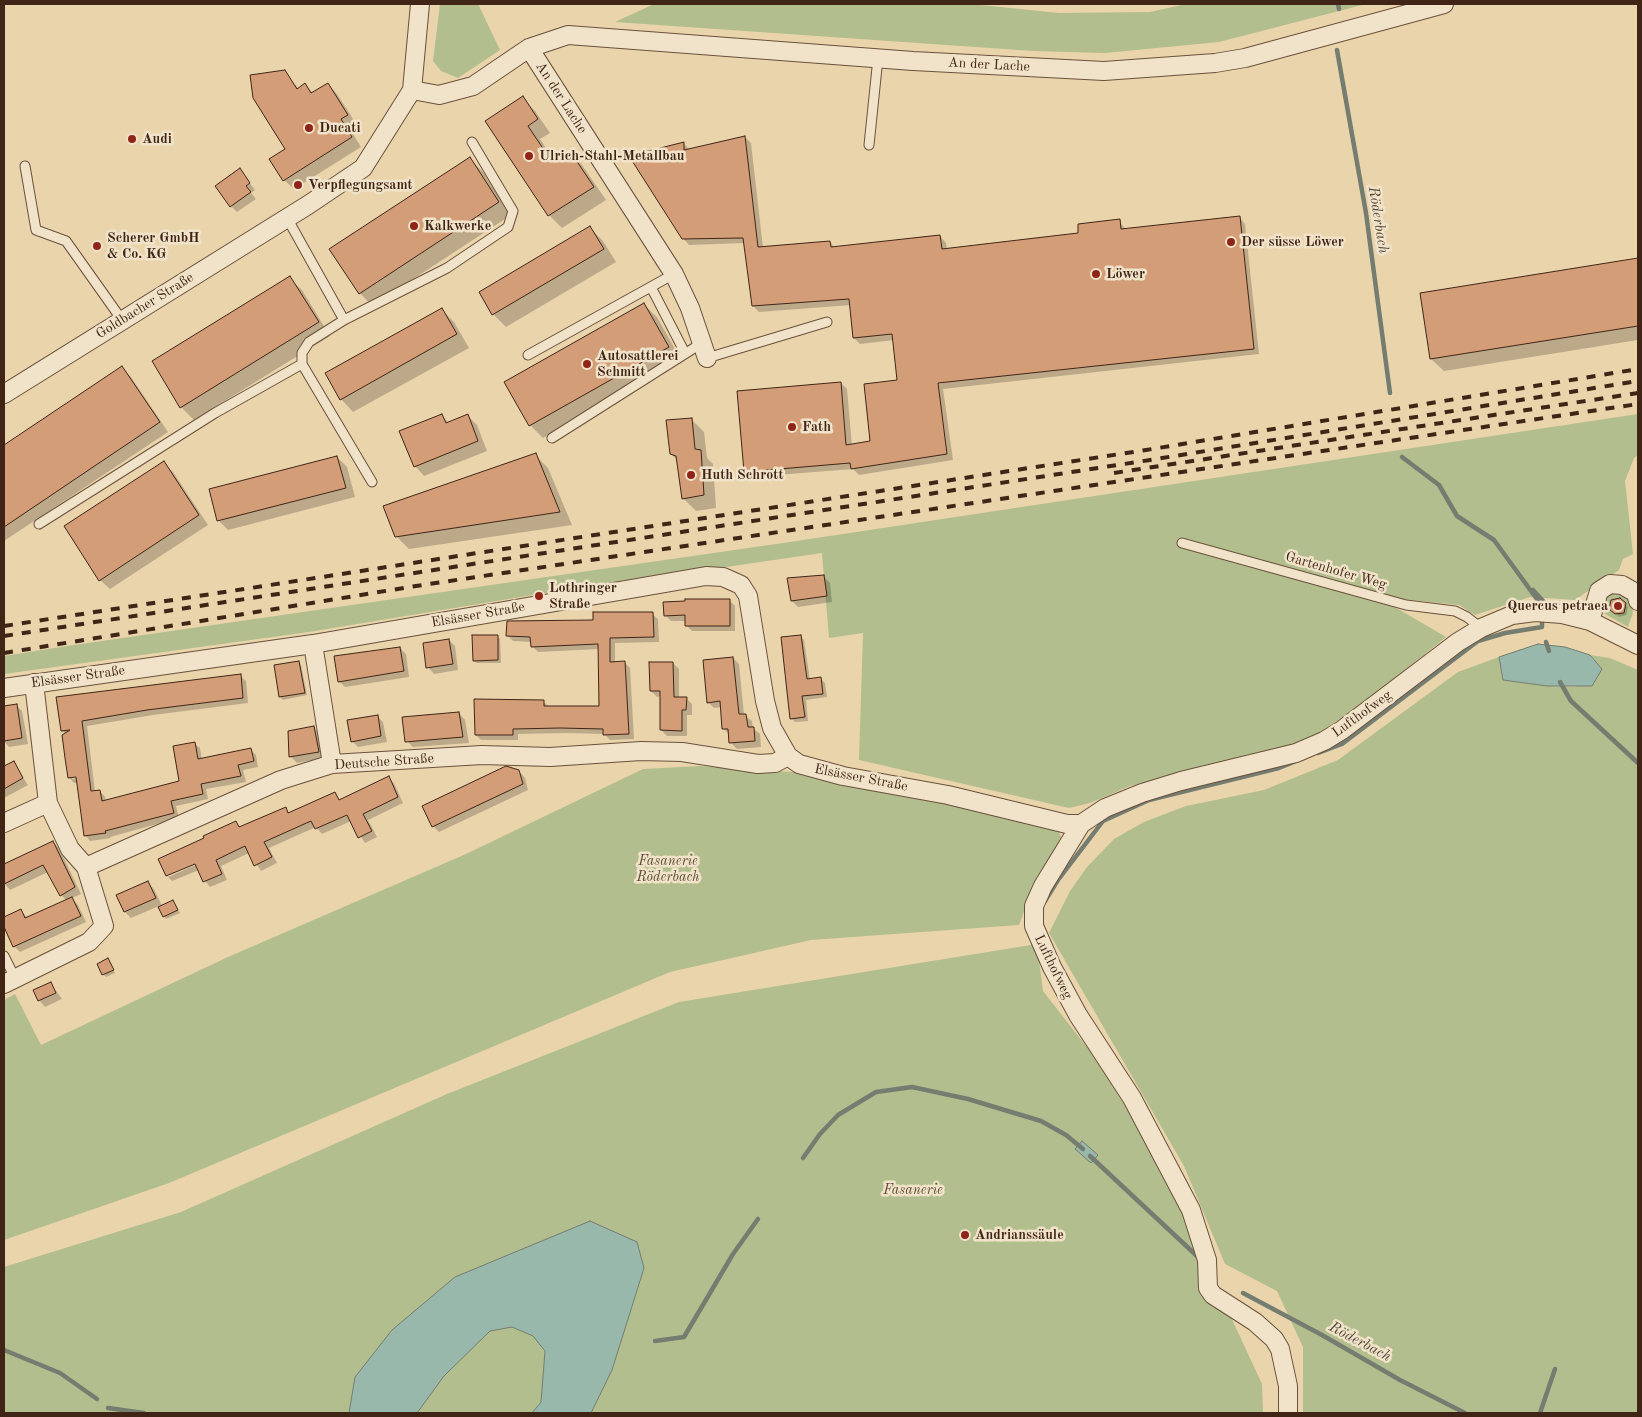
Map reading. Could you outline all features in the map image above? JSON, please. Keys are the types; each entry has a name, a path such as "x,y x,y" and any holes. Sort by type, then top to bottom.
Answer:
{"street":[{"name":"Goldbacher Straße","path":"4,394 287,218 363,168 412,90 420,4"},
{"name":"An der Lache","path":"412,90 439,95 473,86 529,48 568,35 878,58 1104,71 1215,63 1245,58 1444,4"},
{"name":"An der Lache","path":"529,48 674,274 690,308 704,350"},
{"name":"Elsässer Straße","path":"4,688 314,644 706,576 723,576 741,585 748,596 765,700 772,728 788,756 799,764 843,776 948,795 1067,824 1081,824"},
{"path":"1590,621 1599,591 1610,584 1622,585 1636,593 1638,601"},
{"name":"Lufthofweg","path":"1288,1413 1288,1386 1280,1349 1274,1338 1255,1322 1213,1295 1208,1288 1207,1260 1192,1210 1132,1098 1078,1015 1052,967 1034,926 1034,906 1042,886 1081,824 1105,808 1142,793 1181,781 1296,754 1324,741 1481,628 1512,615 1535,612 1562,614 1590,621 1638,645"},
{"path":"314,644 332,764"},
{"path":"10,981 89,942 104,926 86,867 70,849 48,803 34,683"},
{"name":"Deutsche Straße","path":"86,867 281,780 332,764 482,755 550,757 641,751 682,752 758,764 775,763 788,756"},
{"path":"4,823 48,803"}],"lane":[{"path":"868,145 878,58"},
{"path":"372,482 302,364 302,352 309,342 344,320 447,268 508,227 513,210 472,142"},
{"path":"25,166 36,230 66,241 122,320"},
{"path":"287,218 344,320"},
{"path":"528,355 674,274"},
{"path":"651,287 685,353"},
{"path":"552,438 685,353 827,322"},
{"path":"39,524 214,413 302,364"},
{"name":"Gartenhofer Weg","path":"1182,543 1406,606 1455,611 1467,617 1481,628"},
{"path":"4,956 10,981"}],"green space":[{"path":"440,4 478,4 500,50 458,78 441,71 433,61"},
{"path":"654,4 971,4 1059,13 1150,12 1186,4 1366,4 1219,42 1105,53 1033,51 615,22"},
{"path":"1638,414 1638,455 1634,458 1625,481 1633,554 1623,559 1619,570 1575,600 1530,597 1475,615 1459,605 1392,598 1393,606 1446,637 1365,702 1311,738 1279,749 1130,786 1090,803 1069,808 859,760 863,633 829,638 822,553 527,596 309,632 4,674 4,656 790,542"},
{"path":"1615,592 1624,594 1631,600 1633,613 1628,627 1605,614 1603,606 1606,597"},
{"path":"1590,655 1610,658 1638,670 1638,1413 1303,1413 1303,1347 1277,1291 1225,1264 1184,1166 1049,933 1070,891 1087,867 1114,839 1144,822 1186,806 1264,790 1338,760 1458,672 1499,657 1503,680 1547,686 1575,687 1602,669"},
{"name":"Fasanerie Röderbach","path":"700,766 793,772 863,789 976,808 1058,830 1063,841 1037,876 1019,925 811,940 670,972 169,1183 4,1240 4,1000 15,994 41,1045 228,957 466,854 643,769"},
{"name":"Fasanerie","path":"1037,944 1043,991 1093,1055 1156,1156 1262,1384 1263,1413 4,1413 4,1267 181,1212 447,1094 679,1002"}],"shaded area":[{"path":"1538,644 1565,647 1590,655 1602,669 1592,686 1547,686 1503,680 1499,657"},
{"path":"1082,1141 1098,1155 1091,1163 1075,1149"},
{"path":"590,1221 637,1242 644,1268 612,1370 591,1413 532,1413 541,1402 545,1351 533,1336 512,1327 490,1331 444,1376 417,1413 349,1413 355,1377 392,1330 455,1277"}],"building":[{"name":"Ducati","path":"285,70 297,89 305,83 311,93 328,83 348,115 341,119 352,137 283,181 269,159 285,149 253,98 250,75"},
{"name":"Ulrich-Stahl-Metallbau","path":"523,96 538,119 528,126 552,162 570,151 594,187 548,216 485,121"},
{"path":"745,136 758,247 830,241 831,247 940,235 942,249 1078,233 1078,224 1120,219 1121,229 1240,216 1254,349 938,383 947,454 851,469 850,463 744,472 737,391 841,382 846,445 870,441 864,384 897,380 892,334 853,338 849,299 752,306 743,238 682,239 629,156 684,142 684,150"},
{"name":"Kalkwerke","path":"470,157 499,202 359,294 329,249"},
{"path":"240,168 250,183 246,186 251,192 230,207 215,186"},
{"path":"590,226 604,249 492,315 479,292"},
{"path":"1638,258 1638,326 1430,359 1420,293"},
{"path":"290,276 319,322 180,408 152,361"},
{"name":"Autosattlerei Schmitt","path":"644,303 669,347 529,426 504,382"},
{"path":"442,308 457,334 340,400 325,373"},
{"path":"122,366 160,422 4,527 4,445"},
{"path":"442,414 446,423 468,414 478,441 414,467 399,431"},
{"name":"Huth Schrott","path":"692,418 695,449 701,450 704,495 682,499 676,456 670,454 666,420"},
{"path":"536,453 560,512 395,537 383,506"},
{"path":"337,456 346,488 217,521 209,489"},
{"path":"164,461 199,515 99,581 64,526"},
{"path":"824,575 827,596 791,601 787,578"},
{"name":"Quercus petraea","path":"1620,598 1626,603 1624,613 1615,614 1609,609 1611,600"},
{"path":"685,599 730,599 730,626 685,626 685,615 664,616 663,602 685,601"},
{"path":"593,612 653,612 654,637 610,638 610,662 625,661 629,734 603,735 603,729 560,728 513,729 513,735 475,735 474,699 544,700 544,706 599,706 598,644 531,647 530,637 506,636 507,621 593,620"},
{"path":"472,635 498,635 498,660 473,661"},
{"path":"801,635 807,679 821,677 823,694 802,696 805,717 790,719 781,637"},
{"path":"449,639 453,664 426,668 423,643"},
{"path":"400,647 404,671 338,682 334,656"},
{"path":"733,657 739,714 746,714 748,727 754,727 755,741 729,743 728,729 722,729 720,701 707,703 703,660"},
{"path":"299,661 305,693 279,697 274,665"},
{"path":"649,662 673,662 674,697 687,697 686,710 682,710 682,731 660,730 660,691 650,691"},
{"path":"241,674 243,698 147,710 82,721 91,791 100,790 102,801 179,781 173,746 195,742 198,759 251,748 254,761 238,765 241,776 201,784 203,794 171,801 174,813 105,831 106,833 84,836 76,777 68,778 65,758 62,735 70,730 61,731 56,697"},
{"path":"17,704 22,738 4,741 4,706"},
{"path":"459,712 463,737 405,742 402,717"},
{"path":"378,715 381,736 351,742 347,720"},
{"path":"314,726 319,752 289,757 288,731"},
{"path":"14,761 23,778 4,789 4,766"},
{"path":"506,766 519,770 523,784 432,827 422,806"},
{"path":"389,776 398,797 363,814 372,831 358,838 347,815 315,829 311,821 264,842 272,857 254,866 245,846 216,860 222,874 203,882 195,864 166,876 158,859 236,821 239,827 286,807 288,813 335,792 339,800"},
{"path":"53,841 75,887 60,896 43,865 4,884 4,864"},
{"path":"148,881 156,898 124,912 116,895"},
{"path":"72,897 81,916 13,947 4,927 4,917 21,909 25,918"},
{"path":"173,900 178,910 163,917 158,907"},
{"path":"108,958 114,970 102,975 97,964"},
{"path":"51,982 56,993 38,1001 33,990"}],"waterway":[{"name":"Röderbach","path":"1338,4 1339,9"},
{"name":"Röderbach","path":"1337,50 1366,213 1390,393"},
{"name":"Röderbach","path":"1402,457 1439,485 1457,516 1494,540 1539,602"},
{"name":"Röderbach","path":"1533,590 1544,602"},
{"path":"1318,753 1342,744 1478,641 1505,633 1542,627 1542,623"},
{"path":"1546,642 1549,651"},
{"path":"1560,682 1571,701 1638,763"},
{"path":"1045,901 1058,880 1103,821 1149,800 1279,768 1296,761"},
{"path":"803,1158 820,1134 838,1115 876,1092 912,1087 968,1099 1041,1121 1066,1135 1083,1149"},
{"path":"1090,1156 1197,1256"},
{"path":"655,1341 684,1337 733,1254 758,1219"},
{"name":"Röderbach","path":"1243,1293 1322,1335 1400,1380 1465,1413"},
{"name":"Röderbach","path":"4,1350 60,1373 97,1399"},
{"path":"1540,1413 1555,1369"},
{"path":"108,1408 144,1413"}],"railway":[{"path":"4,626 1146,450 1638,369"},
{"path":"4,636 1150,460 1638,381"},
{"path":"1114,473 1638,393"},
{"path":"4,653 416,586 1638,404"}],"place":[{"name":"Ducati","path":"309,128"},
{"name":"Audi","path":"132,139"},
{"name":"Ulrich-Stahl-Metallbau","path":"529,156"},
{"name":"Verpflegungsamt","path":"298,185"},
{"name":"Kalkwerke","path":"414,226"},
{"name":"Der süsse Löwer","path":"1231,242"},
{"name":"Scherer GmbH & Co. KG","path":"97,246"},
{"name":"Löwer","path":"1096,274"},
{"name":"Autosattlerei Schmitt","path":"587,364"},
{"name":"Fath","path":"792,427"},
{"name":"Huth Schrott","path":"691,475"},
{"name":"Lothringer Straße","path":"539,596"},
{"name":"Quercus petraea","path":"1618,606"},
{"name":"Andrianssäule","path":"965,1235"}]}
